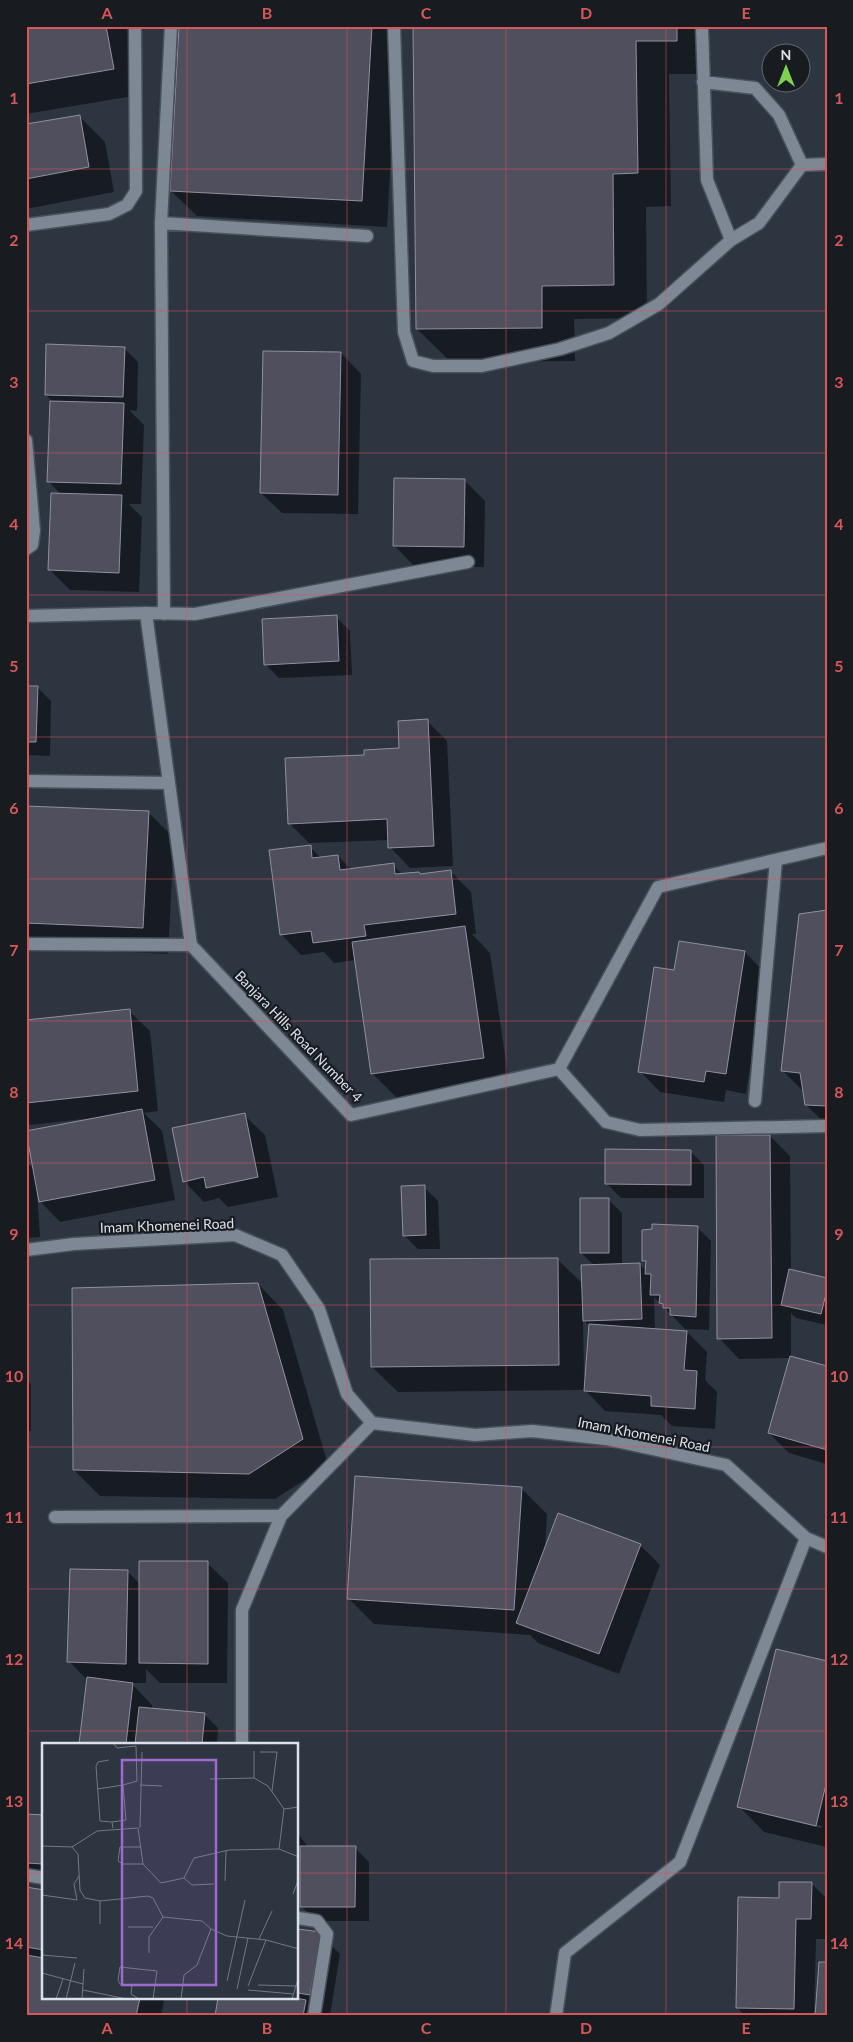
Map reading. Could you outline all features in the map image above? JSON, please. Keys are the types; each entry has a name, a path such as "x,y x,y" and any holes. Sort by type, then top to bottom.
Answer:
{"street":[{"path":"26,224 109,214 127,204 136,191 135,26"},
{"path":"164,614 161,223 171,26"},
{"path":"394,26 404,332 413,361 433,366 482,366 560,349 610,333 659,304 731,240 759,223 802,165"},
{"path":"702,26 707,180 731,240"},
{"path":"703,82 755,88 779,115 802,165"},
{"path":"802,165 827,164"},
{"path":"161,223 367,236"},
{"path":"26,440 34,531 32,545 26,549"},
{"path":"26,616 146,613 195,614 468,562"},
{"path":"26,944 191,945 146,613"},
{"path":"26,781 169,783"},
{"path":"827,848 658,887 559,1069 606,1122 640,1130 827,1126"},
{"path":"755,1101 776,860"},
{"name":"Banjara Hills Road Number 4","path":"191,945 351,1115 559,1069"},
{"name":"Imam Khomenei Road","path":"26,1250 74,1244 235,1234 282,1255 319,1309 347,1394 372,1424 475,1435 532,1431 597,1438 726,1465 806,1538 827,1547"},
{"path":"242,1743 242,1610 281,1516 372,1424"},
{"path":"55,1517 281,1516"},
{"path":"556,2016 565,1953 680,1862 806,1538"},
{"path":"26,1875 42,1878"},
{"path":"299,1918 317,1921 328,1934 314,2016"}],"building":[{"path":"26,26 106,26 114,69 26,84"},
{"path":"179,26 372,26 362,201 170,191"},
{"path":"413,26 677,26 677,41 636,41 638,173 613,174 614,285 542,286 542,328 416,329"},
{"path":"80,115 89,167 26,179 26,124"},
{"path":"46,344 125,347 123,397 45,395"},
{"path":"263,351 341,352 338,495 260,493"},
{"path":"50,401 124,403 121,484 47,482"},
{"path":"394,478 465,479 464,547 393,546"},
{"path":"51,493 122,495 119,573 48,570"},
{"path":"337,615 339,661 264,665 262,619"},
{"path":"26,686 38,686 36,742 26,742"},
{"path":"428,719 434,846 388,848 387,819 288,824 285,758 364,755 364,750 399,748 398,721"},
{"path":"26,806 149,811 143,928 26,923"},
{"path":"311,845 312,858 338,855 340,870 394,863 395,874 419,872 420,874 451,870 456,914 364,925 366,936 313,943 311,931 280,935 269,850"},
{"path":"827,910 827,1106 805,1105 800,1073 781,1071 799,914"},
{"path":"465,926 484,1058 371,1074 352,942"},
{"path":"679,941 745,951 726,1074 706,1071 704,1082 638,1072 654,967 674,970"},
{"path":"130,1009 138,1091 26,1103 26,1020"},
{"path":"142,1109 155,1180 39,1202 26,1131"},
{"path":"245,1113 258,1177 206,1188 204,1177 183,1182 172,1128"},
{"path":"716,1135 770,1135 772,1338 717,1339"},
{"path":"605,1149 691,1150 691,1185 605,1184"},
{"path":"425,1185 426,1235 403,1236 401,1186"},
{"path":"580,1198 609,1198 609,1253 580,1253"},
{"path":"652,1224 698,1226 696,1317 670,1315 670,1308 663,1308 663,1304 659,1303 660,1295 650,1295 651,1274 645,1274 646,1261 642,1261 642,1230 652,1229"},
{"path":"558,1258 559,1365 371,1367 370,1259"},
{"path":"640,1263 642,1319 583,1321 581,1265"},
{"path":"789,1269 827,1278 827,1290 821,1314 781,1305"},
{"path":"258,1283 303,1439 249,1474 73,1470 72,1288"},
{"path":"589,1324 687,1331 684,1370 697,1371 695,1409 651,1406 651,1396 584,1391"},
{"path":"790,1356 827,1366 827,1450 768,1433"},
{"path":"355,1476 522,1487 514,1610 347,1599"},
{"path":"558,1513 641,1544 599,1654 516,1623"},
{"path":"139,1561 208,1561 208,1664 139,1663"},
{"path":"70,1569 128,1570 126,1664 67,1662"},
{"path":"776,1649 827,1661 827,1780 816,1826 737,1807"},
{"path":"87,1677 133,1683 126,1743 79,1743"},
{"path":"139,1707 205,1713 202,1743 135,1743"},
{"path":"26,1814 42,1815 42,1864 26,1863"},
{"path":"300,1846 356,1846 355,1907 300,1907"},
{"path":"779,1882 812,1882 811,1919 796,1919 794,2009 736,2008 738,1897 779,1898"},
{"path":"26,1887 42,1890 42,1950 26,1947"},
{"path":"299,1929 321,1932 310,1995 299,1993"},
{"path":"26,1955 42,1958 42,2000 140,2000 136,2016 26,2016"},
{"path":"819,1962 827,1962 827,2016 815,2016"},
{"path":"218,2000 306,2000 303,2016 215,2016"}]}
